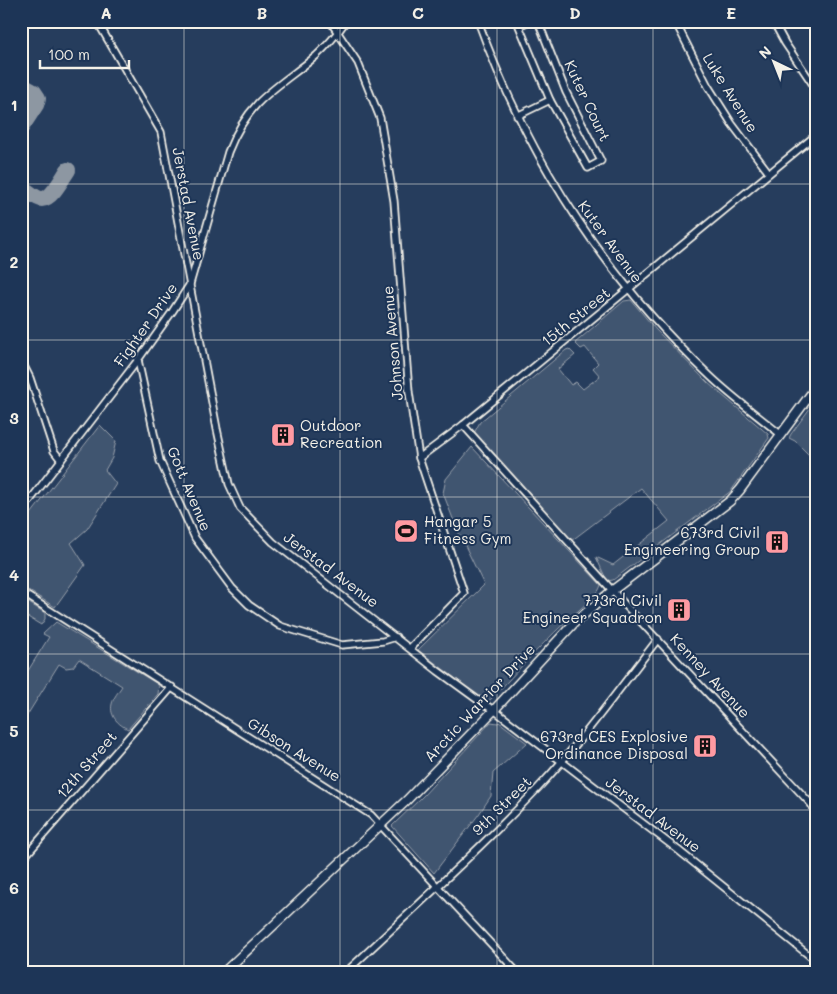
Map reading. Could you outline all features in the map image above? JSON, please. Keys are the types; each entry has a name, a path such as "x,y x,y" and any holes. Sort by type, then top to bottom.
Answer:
{"main road":[{"name":"Arctic Warrior Drive","path":"223,973 407,800 575,622 612,590 730,501 816,387"}],"street":[{"name":"Jerstad Avenue","path":"97,21 161,132 229,484 240,508 272,542 678,850 816,961"},
{"name":"Johnson Avenue","path":"330,21 358,63 380,118 394,201 409,392 420,458 464,593 410,648"},
{"name":"Fighter Drive","path":"21,512 138,360 190,284 234,136 258,104 274,88 316,56 346,21"},
{"name":"Kuter Avenue","path":"478,21 517,116 550,178 598,251 629,290 676,342 712,378 780,434"},
{"name":"Kuter Court","path":"529,21 519,26 550,100 588,168 601,161 566,92 538,21"},
{"name":"Luke Avenue","path":"675,21 708,86 732,124 770,173"},
{"path":"773,21 816,90"},
{"path":"517,116 550,100"},
{"name":"15th Street","path":"420,458 464,425 816,135"},
{"path":"21,360 30,378 54,451 61,460"},
{"name":"Gott Avenue","path":"138,360 160,461 195,538 232,588 249,605 280,626 342,645 383,642 396,637"},
{"name":"Kenney Avenue","path":"464,425 612,590 811,804 816,812"},
{"name":"Gibson Avenue","path":"21,592 371,814 518,973"},
{"name":"9th Street","path":"344,973 528,798 561,762 658,639"},
{"name":"12th Street","path":"21,861 172,687"}],"shaded area":[{"path":"631,300 656,330 708,383 768,434 769,438 731,491 613,580 607,581 596,557 613,565 669,521 641,488 571,541 474,433 480,422 566,350 569,349 575,355 558,369 571,385 576,382 583,389 600,376 593,368 598,363 585,347 581,349 575,343 624,301"},
{"path":"816,400 816,456 811,457 795,441 789,438"},
{"path":"100,425 116,441 112,458 105,470 116,484 87,529 71,543 85,565 55,607 21,586 21,527"},
{"path":"472,447 601,585 597,593 533,654 490,700 485,701 418,650 484,585 457,529 443,493 446,479"},
{"path":"21,598 45,613 45,619 41,625 26,616 21,624"},
{"path":"56,622 159,685 158,694 128,729 121,725 113,716 111,708 122,686 79,659 73,667 66,668 59,664 21,725 21,672 26,674 49,637 43,634"},
{"path":"491,722 499,722 527,743 493,773 491,796 434,873 392,826 423,796"}],"taxiway":[{"path":"21,85 34,92 38,98 36,105 21,128"},
{"path":"21,187 37,198 46,198 53,192 68,170"}],"place":[{"name":"Outdoor Recreation","path":"283,435"},
{"name":"Hangar 5 Fitness Gym","path":"406,531"},
{"name":"673rd Civil Engineering Group","path":"777,542"},
{"name":"773rd Civil Engineer Squadron","path":"679,610"},
{"name":"673rd CES Explosive Ordinance Disposal","path":"705,746"}]}
